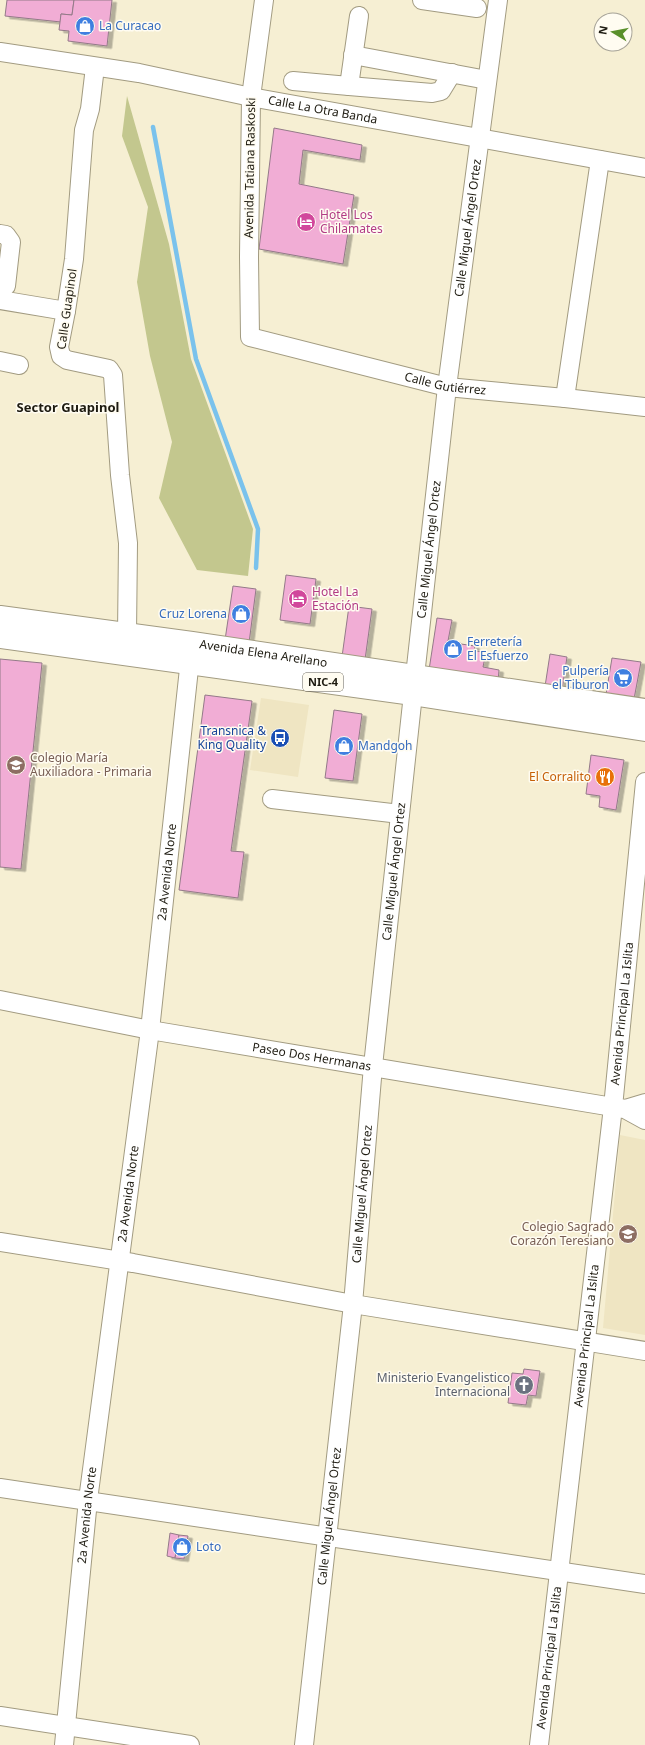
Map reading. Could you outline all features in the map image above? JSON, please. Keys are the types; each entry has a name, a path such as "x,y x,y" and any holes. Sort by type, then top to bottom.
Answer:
{"highway":[{"name":"Avenida Elena Arellano","path":"0,617 67,636 537,704 645,714"},
{"name":"Avenida Elena Arellano","path":"0,637 127,634 191,653"}],"street":[{"name":"Avenida Tatiana Raskoski","path":"250,337 250,97 264,0"},
{"path":"422,0 477,8"},
{"name":"Calle Miguel Ángel Ortez","path":"304,1745 353,1304 373,1066 447,388 498,0"},
{"path":"349,86 359,16"},
{"name":"Calle La Otra Banda","path":"0,52 139,73 250,97 645,168"},
{"path":"353,55 488,80"},
{"name":"Calle Guapinol","path":"95,67 90,109 84,130 74,260 59,347 61,356 67,360 109,370 112,375 120,475 128,543 127,634"},
{"path":"293,81 432,93 441,91 452,73"},
{"path":"364,117 370,88"},
{"path":"565,398 600,160"},
{"path":"0,234 6,235 10,238 11,242 3,293 66,311"},
{"name":"Calle Gutiérrez","path":"250,337 447,388 565,398 645,407"},
{"path":"0,361 19,364"},
{"name":"2a Avenida Norte","path":"64,1745 88,1500 118,1261 150,1030 191,653"},
{"name":"Avenida Principal La Islita","path":"539,1745 586,1342 619,1108 645,782"},
{"path":"272,799 400,814"},
{"name":"Paseo Dos Hermanas","path":"0,1000 150,1030 619,1108 645,1120"},
{"name":"Paseo Dos Hermanas","path":"619,1108 645,1103"},
{"path":"0,1242 118,1261 353,1304 645,1351"},
{"path":"0,1488 560,1570 645,1584"},
{"path":"0,1716 190,1745"}],"shaded area":[{"name":"Transnica & King Quality","path":"261,698 309,705 298,777 250,770"},
{"name":"Colegio Sagrado Corazón Teresiano","path":"620,1135 645,1140 645,1335 603,1328"}],"green space":[{"path":"127,96 169,244 191,359 253,529 248,576 197,570 159,498 172,442 150,356 137,282 148,207 122,136"}],"building":[{"path":"7,0 74,0 72,15 61,14 61,22 5,16"},
{"name":"La Curacao","path":"74,0 112,0 107,46 68,41 69,31 59,30 61,14 72,15"},
{"name":"Hotel Los Chilamates","path":"274,128 362,145 360,160 303,150 299,184 354,195 343,264 259,249"},
{"name":"Hotel La Estación","path":"286,575 316,579 310,624 280,620"},
{"name":"Cruz Lorena","path":"233,586 256,589 249,643 225,640"},
{"path":"349,606 372,609 364,667 341,664"},
{"name":"Ferretería El Esfuerzo","path":"437,618 452,620 447,646 460,648 461,644 475,646 474,651 486,652 483,667 499,670 498,681 429,670"},
{"path":"550,654 567,657 561,696 544,693"},
{"name":"Pulpería el Tiburon","path":"612,658 641,662 634,699 606,694"},
{"name":"Colegio María Auxiliadora - Primaria","path":"0,659 42,663 21,869 0,867"},
{"path":"205,695 252,701 231,851 244,852 238,898 179,890"},
{"name":"Mandgoh","path":"334,710 362,714 353,781 325,778"},
{"name":"El Corralito","path":"591,755 624,760 616,810 599,807 600,796 586,794"},
{"name":"Ministerio Evangelistico Internacional","path":"524,1369 540,1371 536,1396 528,1395 526,1405 508,1403 512,1373 523,1374"},
{"path":"170,1533 179,1535 175,1558 167,1556"},
{"name":"Loto","path":"179,1535 188,1536 184,1559 175,1558"}],"waterway":[{"path":"153,127 196,359 258,529 256,568"}],"place":[{"name":"La Curacao","path":"85,26"},
{"name":"Hotel Los Chilamates","path":"306,222"},
{"name":"Hotel La Estación","path":"298,599"},
{"name":"Cruz Lorena","path":"241,614"},
{"name":"Ferretería El Esfuerzo","path":"453,649"},
{"name":"Pulpería el Tiburon","path":"623,678"},
{"name":"Transnica & King Quality","path":"280,738"},
{"name":"Mandgoh","path":"344,746"},
{"name":"Colegio María Auxiliadora - Primaria","path":"16,765"},
{"name":"El Corralito","path":"605,777"},
{"name":"Colegio Sagrado Corazón Teresiano","path":"628,1234"},
{"name":"Ministerio Evangelistico Internacional","path":"524,1385"},
{"name":"Loto","path":"182,1547"}],"district":[{"name":"Sector Guapinol","path":"68,407"}]}
